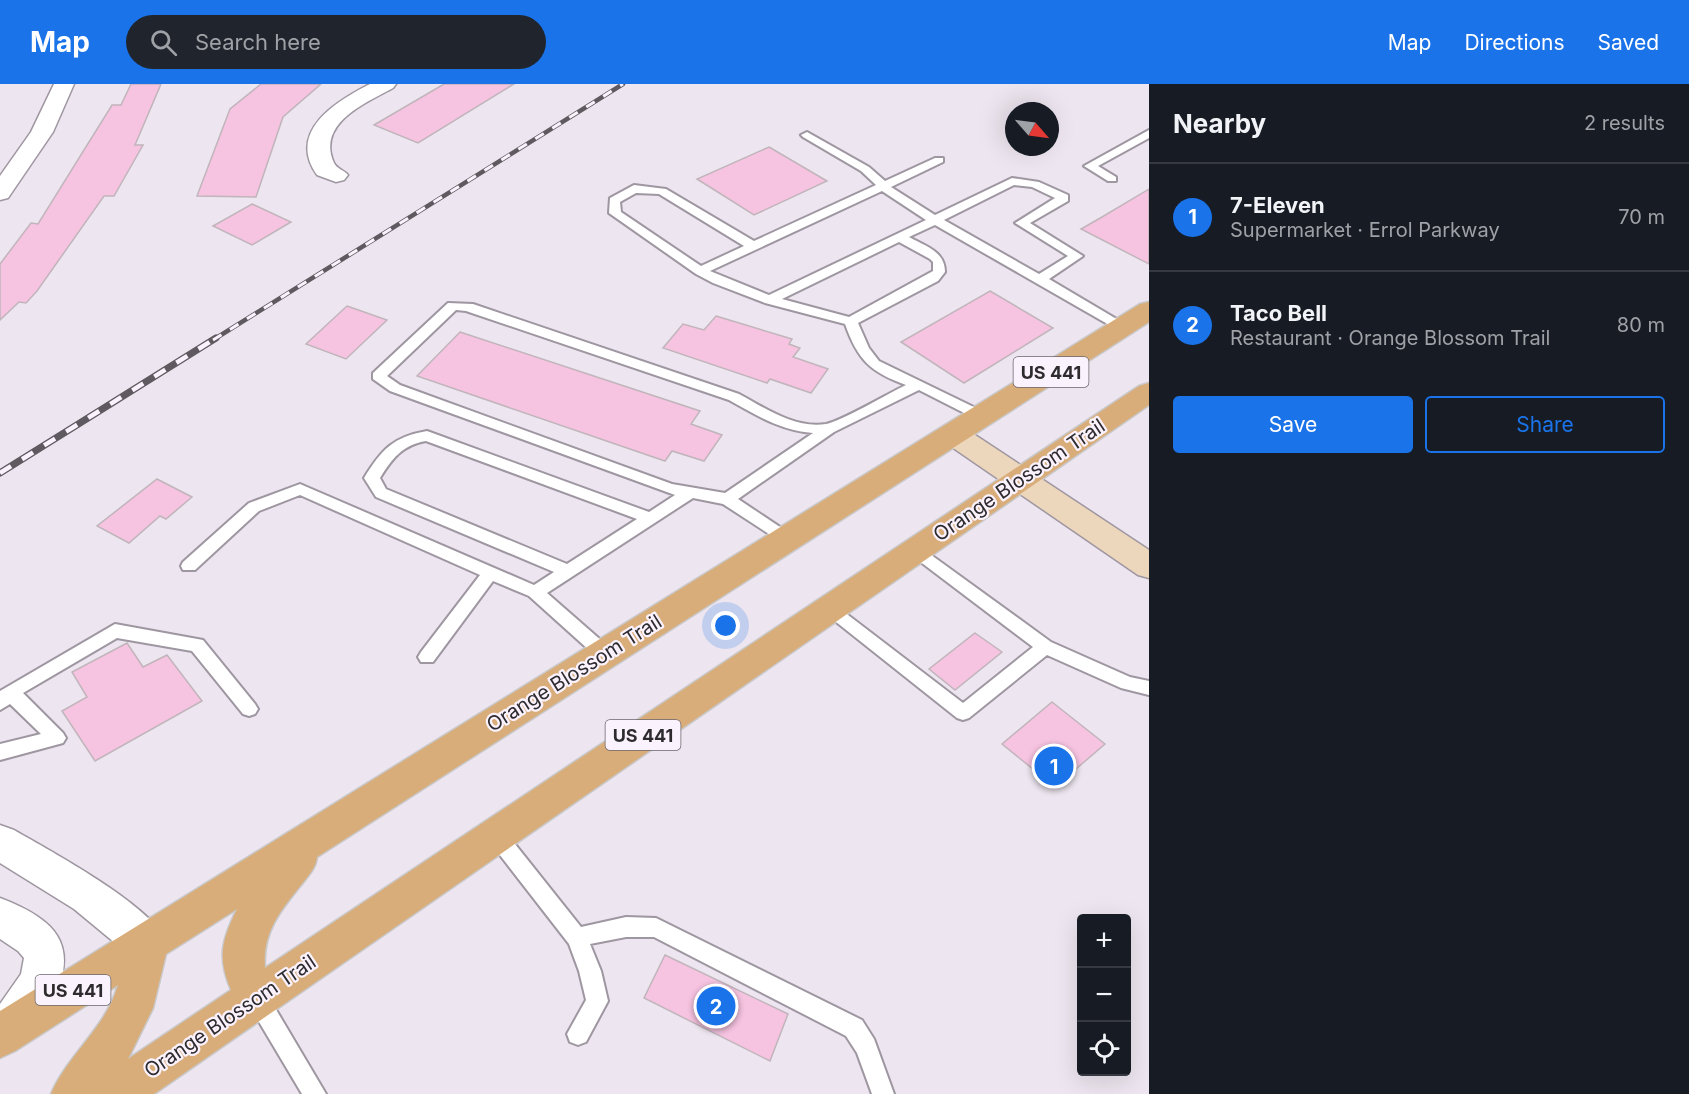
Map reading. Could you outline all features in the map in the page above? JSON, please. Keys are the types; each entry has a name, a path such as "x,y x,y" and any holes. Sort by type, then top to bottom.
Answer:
{"main road":[{"name":"Orange Blossom Trail","path":"1,1035 1149,310"},
{"name":"Orange Blossom Trail","path":"114,1094 1149,392"},
{"path":"257,998 244,967 246,939 258,907 316,837"},
{"path":"74,1094 113,1046 138,996 147,943"}],"street":[{"path":"0,193 42,132 64,84"},
{"path":"336,176 326,170 319,150 326,122 339,110 386,84"},
{"path":"953,434 1149,566"},
{"path":"0,842 87,896 147,943"},
{"path":"0,917 33,937 45,956 43,975 31,1001 1,1035"}],"lane":[{"path":"1112,179 1090,166 1149,133"},
{"path":"807,135 865,169 896,197 1123,327"},
{"path":"700,271 939,160"},
{"path":"770,300 1012,181 1035,184 1064,198 1021,223 1077,256 1039,280"},
{"path":"754,247 662,191 634,189 614,201 615,213 700,271 731,289 851,321 933,278 939,272 939,262 934,256 899,237"},
{"path":"786,539 727,499 670,489 395,388 378,376 453,306 468,307 734,397 772,418 796,427 829,429"},
{"path":"851,321 859,344 869,362 891,374 919,384 981,416"},
{"path":"727,499 829,429 919,384"},
{"path":"568,571 381,493 372,478 387,455 405,439 427,436 650,518"},
{"path":"189,566 254,507 300,489 535,592 605,654"},
{"path":"535,592 691,492"},
{"path":"916,550 1045,647 1127,683 1149,688"},
{"path":"427,657 490,573"},
{"path":"829,610 963,713 1045,647"},
{"path":"0,752 57,738 5,697 115,631 197,645 249,709"},
{"path":"496,835 577,938 590,971 597,1001 578,1034"},
{"path":"577,938 616,926 634,925 656,928 854,1028 870,1058 883,1094"},
{"path":"257,998 315,1094"}],"building":[{"path":"131,84 161,84 135,145 143,145 114,196 104,196 37,291 26,303 19,302 0,320 0,264 31,223 38,224 112,105 121,105"},
{"path":"261,84 321,84 283,117 256,197 197,196 230,109"},
{"path":"444,84 514,84 418,143 374,125"},
{"path":"769,147 827,181 754,215 697,179"},
{"path":"1149,189 1149,264 1081,229 1102,217"},
{"path":"252,204 291,222 252,245 213,226"},
{"path":"990,291 1053,328 964,383 901,342"},
{"path":"347,306 387,320 346,359 306,344"},
{"path":"716,316 792,339 789,344 800,348 793,357 828,369 811,393 770,379 767,383 663,348 683,324 704,330"},
{"path":"460,332 700,411 691,424 722,435 704,461 672,451 665,461 417,376"},
{"path":"157,479 192,497 166,519 160,516 129,543 97,526"},
{"path":"975,633 1002,652 955,690 929,669"},
{"path":"127,643 143,667 167,655 202,701 95,761 62,711 87,697 72,672"},
{"path":"1052,702 1105,744 1055,787 1002,744"},
{"path":"665,955 788,1014 770,1061 644,998"}],"railway":[{"path":"213,340 623,84"},
{"path":"0,473 216,338"}],"place":[{"name":"7-Eleven","path":"1054,766"},
{"name":"Taco Bell","path":"716,1006"}]}
